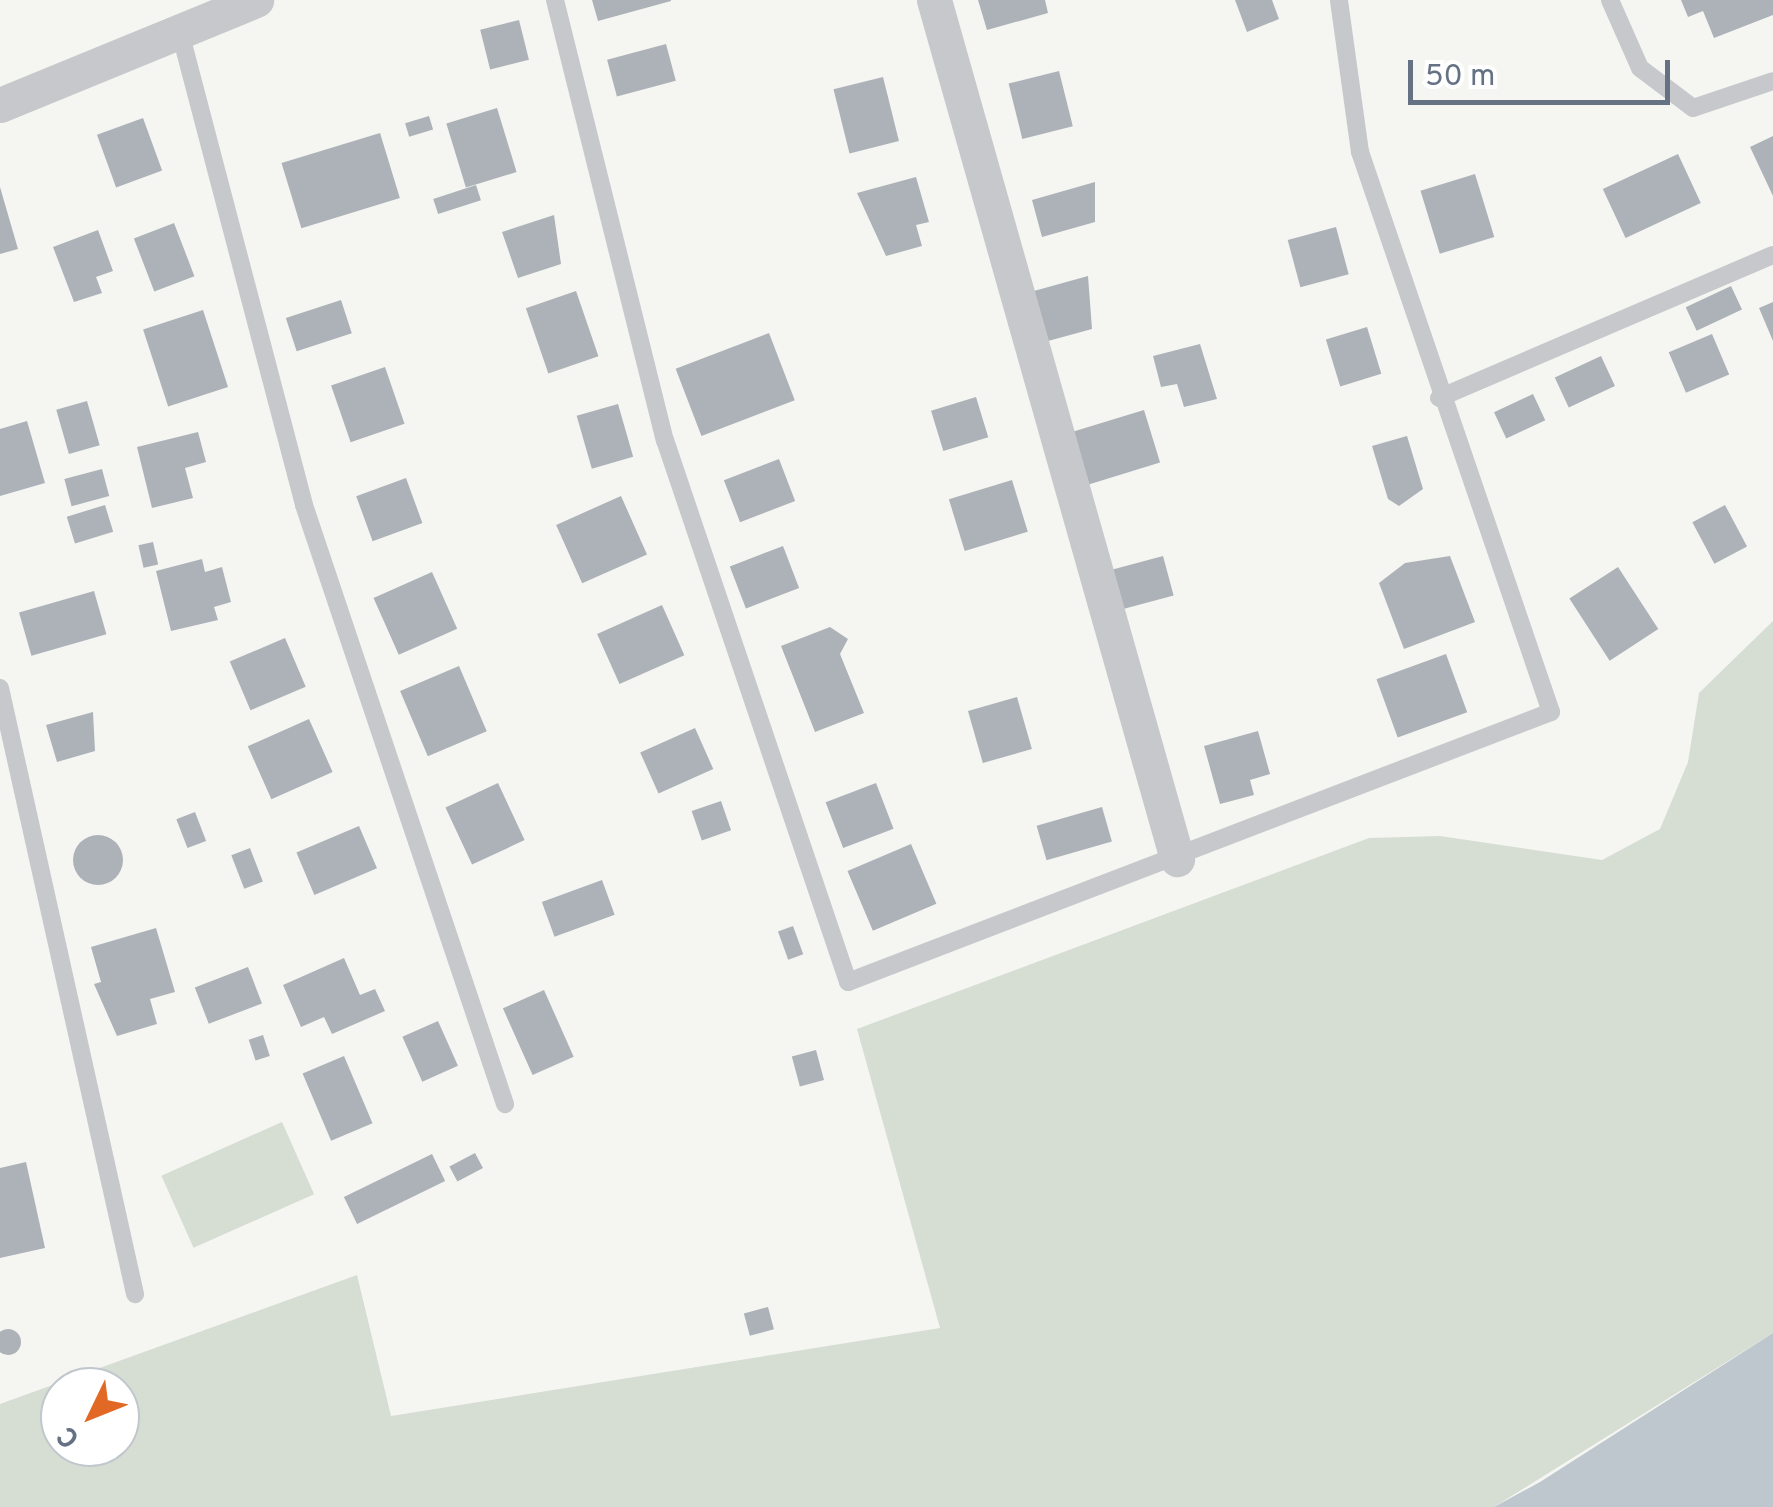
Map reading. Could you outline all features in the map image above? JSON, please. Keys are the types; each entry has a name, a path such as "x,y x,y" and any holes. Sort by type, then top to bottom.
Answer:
{"street":[{"path":"0,105 256,0"},
{"path":"934,0 1177,859"}],"lane":[{"path":"555,0 666,440 848,982 1177,859 1551,712 1439,398 1360,152 1339,0"},
{"path":"1610,0 1640,68 1693,108 1773,81"},
{"path":"180,32 310,524 506,1104"},
{"path":"1439,398 1773,255"},
{"path":"0,688 135,1294"}],"shaded area":[{"path":"1773,621 1773,1333 1494,1507 0,1507 0,1404 40,1390 40,1467 140,1467 140,1367 102,1367 357,1275 391,1416 940,1328 857,1029 1369,838 1440,836 1602,860 1660,829 1688,762 1699,693"},
{"path":"282,1122 314,1194 194,1248 161,1176"},
{"path":"1773,1333 1773,1507 1494,1507 1540,1482"}],"building":[{"path":"592,0 671,0 671,1 598,21"},
{"path":"978,0 1045,0 1048,13 987,30"},
{"path":"1235,0 1272,0 1279,19 1247,32"},
{"path":"1681,0 1773,0 1773,15 1714,38 1703,11 1688,17"},
{"path":"519,20 529,60 490,69 480,30"},
{"path":"666,44 676,81 617,96 607,60"},
{"path":"1059,71 1073,126 1022,139 1009,84"},
{"path":"883,77 899,141 849,153 834,89"},
{"path":"497,108 517,172 466,188 446,123"},
{"path":"429,116 433,129 409,137 405,123"},
{"path":"143,118 162,171 116,187 97,135"},
{"path":"380,133 400,198 301,228 282,163"},
{"path":"1773,136 1773,196 1750,147"},
{"path":"1678,154 1701,203 1626,238 1603,189"},
{"path":"1475,174 1494,237 1440,254 1420,191"},
{"path":"916,177 929,222 916,225 922,246 886,256 857,193"},
{"path":"1095,182 1095,222 1042,237 1032,200"},
{"path":"476,185 481,200 438,214 433,199"},
{"path":"0,187 18,249 0,254"},
{"path":"554,215 561,264 518,278 502,232"},
{"path":"174,223 194,276 154,292 134,238"},
{"path":"1336,227 1349,274 1300,287 1288,240"},
{"path":"98,230 113,271 96,277 102,293 74,302 53,247"},
{"path":"1088,276 1092,329 1037,344 1023,294"},
{"path":"1731,286 1742,310 1697,331 1686,307"},
{"path":"576,291 598,356 548,373 526,308"},
{"path":"341,300 352,333 297,351 286,318"},
{"path":"1773,302 1773,341 1759,308"},
{"path":"203,310 228,387 168,407 143,329"},
{"path":"1367,327 1381,374 1340,386 1326,340"},
{"path":"769,333 795,400 701,436 676,369"},
{"path":"1712,334 1729,375 1686,393 1669,352"},
{"path":"1200,344 1217,399 1184,407 1177,384 1161,387 1153,356"},
{"path":"1601,356 1615,386 1569,407 1555,378"},
{"path":"385,367 405,424 351,442 331,386"},
{"path":"1533,394 1545,420 1506,438 1494,412"},
{"path":"976,397 988,437 943,451 931,411"},
{"path":"87,401 100,445 69,454 56,410"},
{"path":"618,404 633,457 592,469 577,416"},
{"path":"1144,410 1160,463 1074,489 1058,436"},
{"path":"27,421 45,483 0,496 0,429"},
{"path":"198,432 206,462 185,468 193,498 152,508 137,447"},
{"path":"1407,436 1423,489 1399,506 1388,499 1372,446"},
{"path":"779,459 795,501 740,522 724,480"},
{"path":"102,469 109,496 72,506 64,479"},
{"path":"406,478 422,523 373,541 356,496"},
{"path":"1012,480 1028,532 965,551 949,499"},
{"path":"621,496 647,554 582,583 556,525"},
{"path":"105,505 113,532 75,543 67,517"},
{"path":"1725,505 1747,546 1714,564 1692,522"},
{"path":"153,542 158,564 144,568 138,545"},
{"path":"783,546 799,588 746,608 730,566"},
{"path":"1163,556 1174,596 1121,610 1111,570"},
{"path":"1450,556 1475,622 1404,649 1379,583 1405,563"},
{"path":"202,559 205,572 222,567 231,602 214,607 218,620 171,631 156,571"},
{"path":"1618,567 1658,629 1610,661 1569,599"},
{"path":"432,572 457,629 399,655 374,598"},
{"path":"94,591 106,634 31,656 19,612"},
{"path":"662,605 684,655 620,684 597,634"},
{"path":"830,627 848,639 840,654 864,713 815,732 781,646"},
{"path":"285,638 306,687 250,710 230,661"},
{"path":"1446,654 1467,712 1398,738 1376,679"},
{"path":"459,666 487,731 428,756 400,691"},
{"path":"1017,697 1032,749 983,763 968,711"},
{"path":"93,712 95,751 57,762 46,725"},
{"path":"309,719 333,772 271,799 248,746"},
{"path":"695,728 713,769 658,794 640,752"},
{"path":"1258,731 1270,774 1250,780 1254,795 1220,804 1204,746"},
{"path":"498,783 525,840 472,865 445,808"},
{"path":"876,783 894,829 843,848 826,802"},
{"path":"721,801 731,830 702,840 692,811"},
{"path":"1102,807 1112,842 1047,860 1037,826"},
{"path":"195,812 206,841 187,848 176,819"},
{"path":"359,826 377,868 314,895 296,853"},
{"path":"98,835 116,842 123,860 116,878 98,885 80,878 73,860 80,842"},
{"path":"911,844 936,904 873,931 847,871"},
{"path":"250,848 263,882 244,889 231,855"},
{"path":"602,880 615,915 555,937 542,902"},
{"path":"793,926 803,954 788,960 778,931"},
{"path":"156,928 175,992 150,999 157,1024 117,1036 94,984 101,982 91,947"},
{"path":"344,958 360,995 375,989 385,1011 332,1034 324,1017 301,1027 283,985"},
{"path":"248,967 262,1003 209,1024 195,987"},
{"path":"544,990 574,1057 533,1075 503,1008"},
{"path":"438,1021 458,1066 422,1082 402,1037"},
{"path":"263,1035 270,1056 256,1061 249,1040"},
{"path":"816,1050 824,1080 800,1086 792,1056"},
{"path":"344,1056 373,1123 331,1141 303,1074"},
{"path":"475,1153 483,1168 457,1182 449,1167"},
{"path":"432,1154 445,1181 357,1224 344,1197"},
{"path":"26,1162 45,1248 0,1258 0,1168"},
{"path":"768,1307 774,1329 750,1336 744,1313"},
{"path":"8,1329 17,1333 21,1342 17,1351 8,1355 -1,1351 -5,1342 -1,1333"}]}
